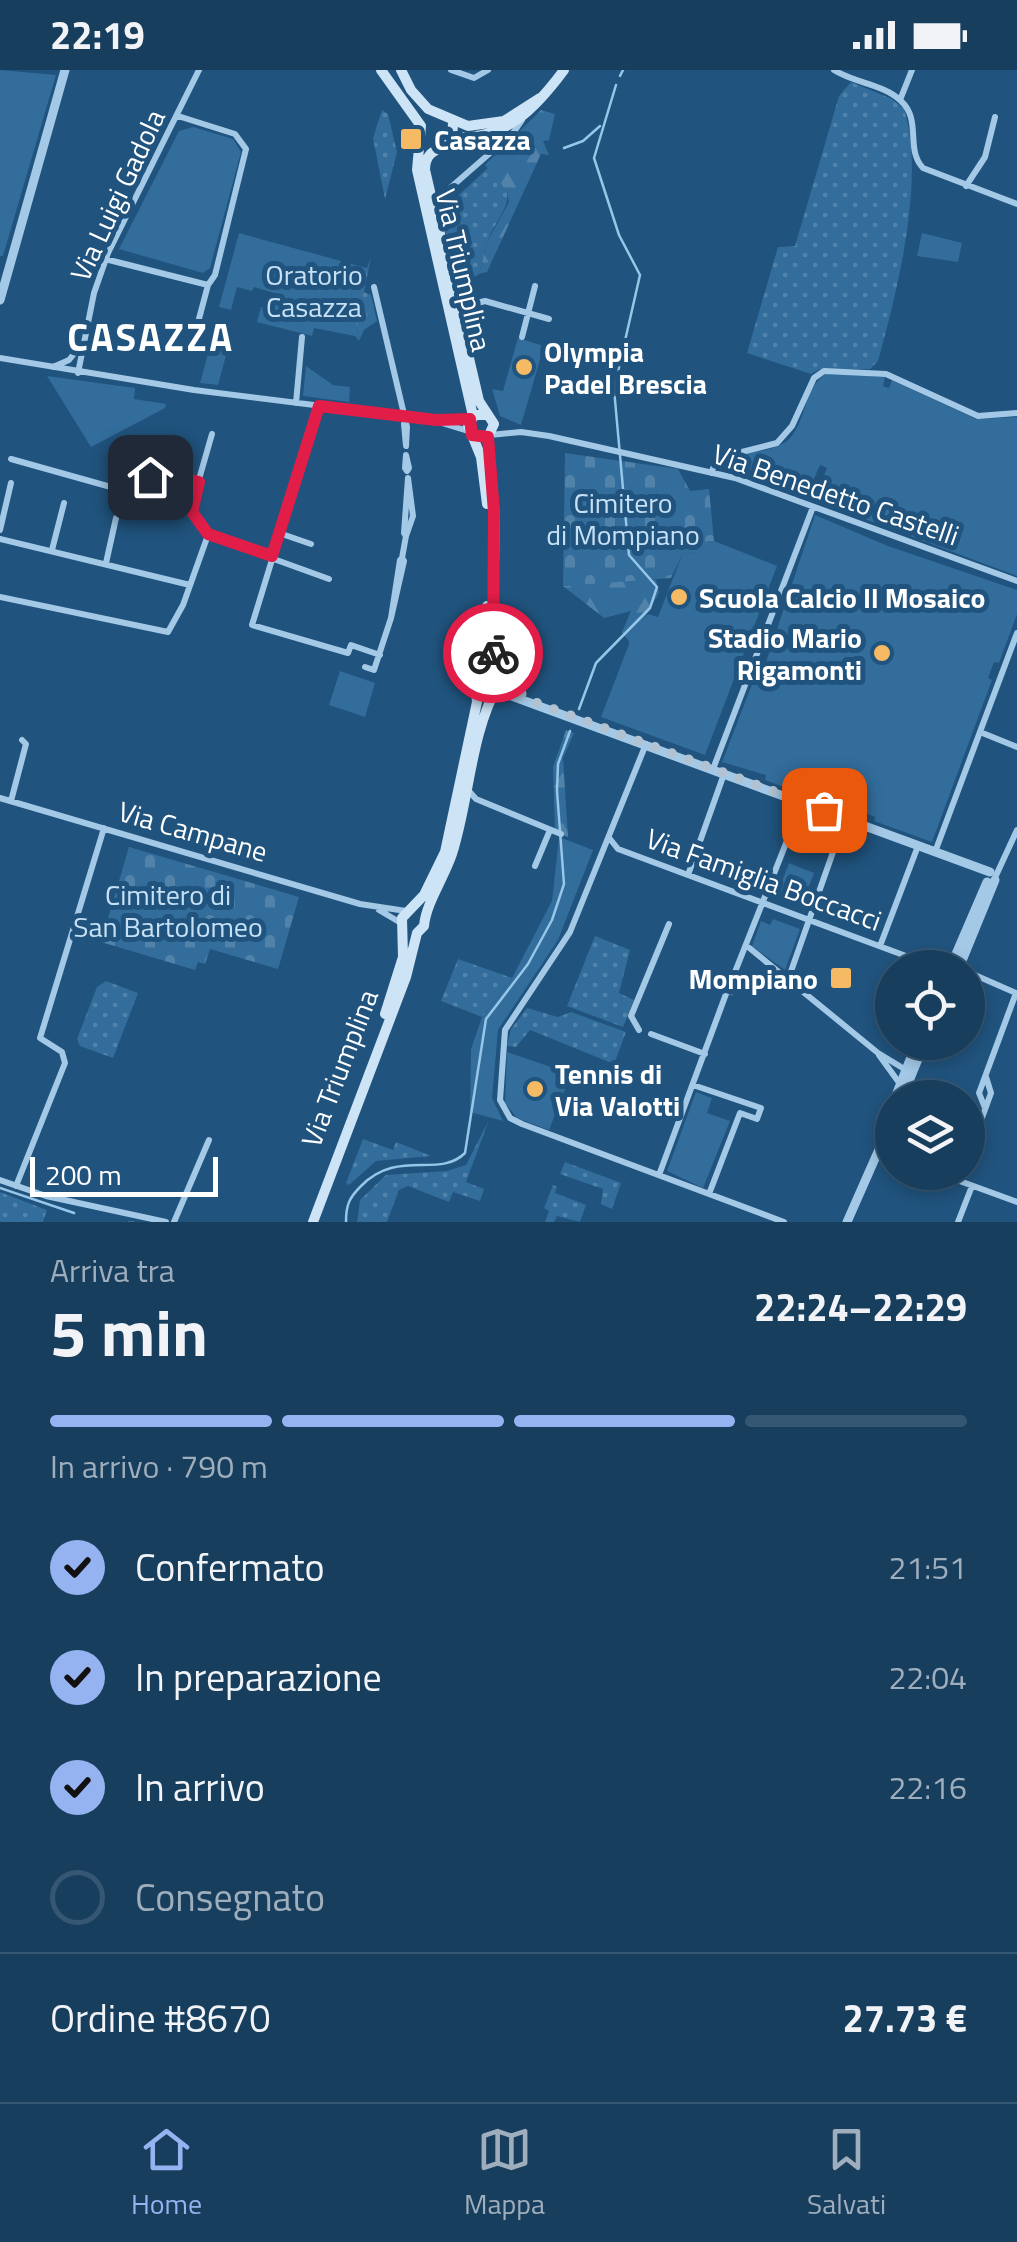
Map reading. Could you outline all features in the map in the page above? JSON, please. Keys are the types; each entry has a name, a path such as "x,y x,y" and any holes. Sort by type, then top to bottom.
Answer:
{"main road":[{"path":"382,70 393,70"},
{"path":"382,70 436,148 454,137 490,133 522,120 564,70"},
{"path":"401,70 417,99 453,122 488,126 540,98"},
{"path":"421,130 429,116 441,114"},
{"path":"453,122 454,137"},
{"name":"Via Triumplina","path":"309,1222 406,978 417,932 424,926 424,917 448,865 472,794 478,725 492,681 488,528 478,429 417,170 421,130"},
{"name":"Via Triumplina","path":"436,148 425,162 432,202 479,401 490,418 478,429"},
{"path":"478,429 490,418"},
{"name":"Via Triumplina","path":"309,1222 396,981 404,949 402,925 408,911 424,894 445,852 478,688 475,679 492,681"},
{"path":"478,688 492,681"},
{"path":"408,911 418,910 424,917"},
{"path":"402,925 417,932"}],"street":[{"path":"0,300 65,70"},
{"name":"Via Luigi Gadola","path":"78,373 106,259 199,70"},
{"path":"451,70 474,78 488,70"},
{"path":"834,70 900,100 912,118 918,163 1017,204"},
{"path":"900,100 912,70"},
{"path":"178,116 236,134 246,149 215,275 208,285 196,330"},
{"path":"976,190 976,176 997,119"},
{"name":"Via Triumplina","path":"432,202 502,143 522,120"},
{"path":"966,186 976,176"},
{"path":"106,259 208,285"},
{"path":"522,337 535,286"},
{"path":"365,668 374,670 391,621 406,536 408,474 404,420 374,288"},
{"path":"457,308 485,301 549,319"},
{"path":"296,403 302,337"},
{"path":"51,368 69,360 84,342"},
{"name":"Via Benedetto Castelli","path":"3,357 78,373 404,420 436,420 478,429 521,432 622,453 711,473 813,506 1017,582"},
{"path":"711,473 716,462 726,456 778,443 792,426 814,378 824,371 886,374 978,416 1017,413"},
{"path":"319,406 252,625 348,654 351,645 380,654"},
{"name":"Via Benedetto Castelli","path":"490,418 521,432"},
{"path":"212,434 192,512 208,534 328,579"},
{"path":"11,459 118,490 161,473 199,482"},
{"path":"0,530 11,483"},
{"path":"52,550 64,503"},
{"path":"713,768 813,506"},
{"path":"106,563 116,518"},
{"path":"280,533 311,544"},
{"path":"0,596 168,632 208,534"},
{"path":"0,539 190,585"},
{"path":"936,852 1017,633"},
{"path":"1004,668 1017,674"},
{"path":"492,681 537,703 936,852 989,876"},
{"path":"980,732 1017,747"},
{"path":"11,801 26,744 22,740"},
{"path":"646,744 566,939 507,1027 499,1097 516,1122 784,1222"},
{"path":"688,876 724,773"},
{"path":"472,794 560,834"},
{"name":"Via Campane","path":"0,798 373,907 408,911"},
{"path":"733,982 802,802"},
{"path":"788,977 845,818"},
{"path":"16,1186 65,1062 62,1052 46,1046 40,1038 104,828"},
{"path":"535,866 550,830"},
{"path":"960,950 989,876 1017,830"},
{"name":"Via Famiglia Boccacci","path":"610,839 618,849 890,950"},
{"path":"880,946 918,846"},
{"name":"Via Campane","path":"373,907 402,925"},
{"path":"640,1030 632,1016 669,924"},
{"path":"747,946 875,1050"},
{"path":"985,981 1016,993 985,1080"},
{"path":"659,1175 727,995"},
{"path":"651,1034 705,1054"},
{"path":"890,1060 906,1070"},
{"path":"902,1080 911,1060"},
{"path":"903,1080 906,1070"},
{"path":"693,1086 761,1108 757,1119 740,1113 709,1194"},
{"path":"174,1222 209,1140"},
{"path":"847,1222 875,1155"},
{"path":"0,1180 132,1217 166,1222"},
{"path":"958,1222 970,1190"},
{"path":"983,1190 1017,1202"}],"green space":[{"path":"0,70 56,75 3,256 0,256"},
{"path":"851,82 892,99 904,109 912,168 906,235 878,361 870,369 820,369 811,374 747,353 778,247 795,246 839,96"},
{"path":"382,110 388,114 397,152 385,199 373,138"},
{"path":"541,110 555,114 549,140 543,141 549,155 541,154 487,272 479,274 487,242 509,202 507,191 485,165"},
{"path":"193,127 233,139 241,152 210,268 203,273 119,249 179,131"},
{"path":"488,168 506,187 506,205 487,243 479,274 459,286 444,226 446,207"},
{"name":"Oratorio Casazza","path":"239,233 359,266 351,296 359,341 355,336 314,328 312,336 257,322 261,307 271,308 269,297 276,299 277,294 254,287 252,291 237,287 231,310 219,307"},
{"path":"922,233 962,243 958,262 917,256"},
{"path":"371,257 364,292 371,295 377,321 364,330 359,341 351,296 359,266 367,268"},
{"name":"Olympia Padel Brescia","path":"518,338 544,346 521,425 500,416 492,389 503,391"},
{"path":"211,343 228,348 218,385 200,383"},
{"path":"306,366 333,385 350,387 349,402 303,396"},
{"path":"826,374 885,377 883,386 889,388 892,380 976,419 1017,417 1017,576 814,500 827,468 820,465 809,490 813,492 811,499 725,465 732,459 776,447 791,437 809,395"},
{"path":"47,376 135,388 134,399 166,404 165,408 91,447"},
{"name":"Cimitero di Mompiano","path":"565,453 678,469 690,491 709,489 714,541 694,543 694,552 682,555 671,578 563,586"},
{"path":"815,515 888,546 1017,590 1017,614 999,663 994,662 988,678 992,680 932,842 874,821 875,817 863,812 861,816 765,780 766,775 722,762 761,661 766,662"},
{"path":"714,541 777,566 705,755 601,717 634,631 648,614 658,617 682,555 694,552 693,543"},
{"path":"634,578 656,580 659,593 630,643 622,632 631,611 604,618 563,586"},
{"path":"340,671 375,683 365,717 329,705"},
{"path":"566,730 574,733 563,758 568,837 555,832 553,767"},
{"path":"559,837 593,850 558,940 498,1030 492,1098 503,1121 470,1112 471,1049 482,1017 512,978 552,901"},
{"name":"Cimitero di San Bartolomeo","path":"129,847 299,897 278,969 210,949 205,964 198,962 195,970 101,942"},
{"path":"789,863 814,873 801,907 776,897"},
{"path":"773,919 800,929 785,970 752,946 761,921 770,925"},
{"path":"595,936 630,950 619,993 634,1000 623,1027 567,1006"},
{"path":"458,959 512,978 482,1017 441,1001"},
{"path":"106,981 138,993 113,1058 80,1046 77,1039 97,987"},
{"path":"527,1008 558,1017 571,1012 626,1032 614,1064 530,1030 516,1047 507,1046 511,1029"},
{"path":"507,1052 571,1074 549,1130 517,1118 505,1103"},
{"path":"696,1092 712,1098 707,1113 730,1121 703,1188 667,1171"},
{"path":"489,1120 466,1182 484,1189 480,1201 453,1192 449,1202 408,1186 399,1190 387,1222 357,1222 360,1200 386,1175 447,1171 466,1165"},
{"path":"363,1139 393,1150 396,1142 431,1156 376,1161 349,1185 346,1183"},
{"path":"565,1162 621,1183 612,1209 601,1204 603,1189 560,1174"},
{"path":"553,1185 557,1187 555,1193 586,1205 580,1222 557,1216 554,1222 545,1222 549,1211 544,1208"},
{"path":"0,1192 47,1210 43,1222 0,1222"}],"waterway":[{"path":"620,76 623,70"},
{"path":"579,709 596,663 650,608 657,587 629,555 614,389 640,275 619,235 594,158 616,85"},
{"path":"564,148 583,141 600,126"},
{"path":"346,1222 351,1198 375,1175 389,1168 443,1164 465,1153 486,1019 528,964 552,920 564,884 558,764 570,731"},
{"path":"0,1188 74,1213"}],"tunnel":[{"path":"730,995 734,983"}],"way so far":[{"path":"493,653 499,680 537,703 824,810"}],"place":[{"name":"Casazza","path":"411,139"},
{"name":"Olympia Padel Brescia","path":"524,367"},
{"name":"Scuola Calcio Il Mosaico","path":"679,597"},
{"name":"Stadio Mario Rigamonti","path":"882,653"},
{"name":"Mompiano","path":"841,978"},
{"name":"Tennis di Via Valotti","path":"535,1089"}],"district":[{"name":"CASAZZA","path":"151,337"}],"route":[{"path":"150,477 166,474 199,482 191,507 208,534 272,556 319,406 436,420 470,419 468,428 472,435 479,439 488,437 495,544 493,653"}]}
